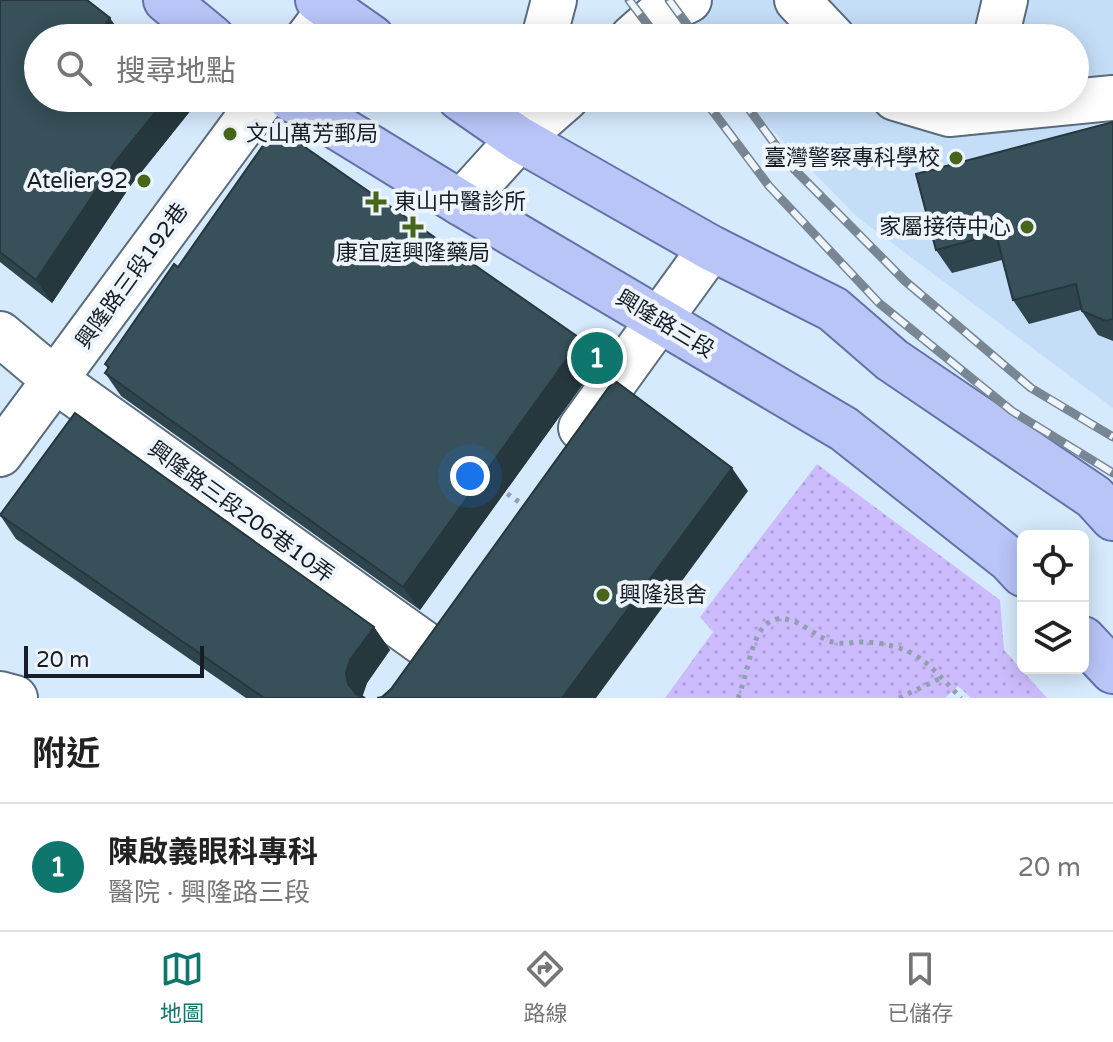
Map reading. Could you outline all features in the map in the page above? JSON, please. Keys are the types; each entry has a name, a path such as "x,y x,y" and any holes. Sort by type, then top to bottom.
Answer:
{"main road":[{"path":"166,0 195,24"},
{"path":"319,16 338,24"},
{"name":"興隆路三段","path":"313,112 844,429 1017,568"},
{"path":"505,112 524,118 711,248 833,309 892,360 1094,497 1113,518"},
{"path":"1089,645 1113,671"}],"street":[{"path":"548,24 554,0"},
{"path":"648,24 659,14 689,0"},
{"path":"797,0 820,24"},
{"path":"999,24 1005,0"},
{"path":"1089,99 1113,98"},
{"name":"興隆路三段192巷","path":"0,454 253,112"},
{"path":"461,203 524,118"},
{"path":"525,506 711,248"},
{"name":"興隆路三段206巷10弄","path":"0,334 414,661 453,607"},
{"path":"0,694 15,698"}],"path":[{"path":"487,479 525,506"},
{"path":"738,698 756,638 772,620 784,619 831,642 884,644 908,651 961,698"},
{"path":"899,698 941,678"}],"shaded area":[{"name":"臺灣警察專科學校","path":"654,0 1113,0 1113,408 857,217 755,112 1089,112 1089,24 669,24 659,14"},
{"path":"817,464 1000,600 1004,650 1017,665 1017,674 1026,674 1047,698 971,698 958,686 945,698 665,698 713,632 700,617"}],"building":[{"path":"0,0 87,0 110,18 106,24 24,24 24,112 156,112 115,162 36,280 0,252"},
{"name":"家屬接待中心","path":"1113,122 1113,319 1106,321 1082,311 1076,284 1013,300 996,234 936,250 916,174"},
{"path":"276,127 581,339 403,587 105,373 109,367 105,364 174,264 178,267"},
{"path":"614,380 732,468 562,698 377,698 391,689"},
{"path":"75,413 374,627 350,660 346,673 348,684 356,694 365,698 264,698 0,515"}],"railway":[{"path":"629,0 647,24"},
{"path":"669,0 687,24"},
{"path":"714,112 769,186 879,303 1012,411 1113,473"},
{"path":"751,112 791,166 905,281 1031,388 1113,437"}],"place":[{"name":"文山萬芳郵局","path":"230,134"},
{"name":"臺灣警察專科學校","path":"956,158"},
{"name":"Atelier 92","path":"144,181"},
{"name":"東山中醫診所","path":"376,202"},
{"name":"康宜庭興隆藥局","path":"413,227"},
{"name":"家屬接待中心","path":"1027,227"},
{"name":"陳啟義眼科專科","path":"597,358"},
{"name":"興隆退舍","path":"603,595"}]}
